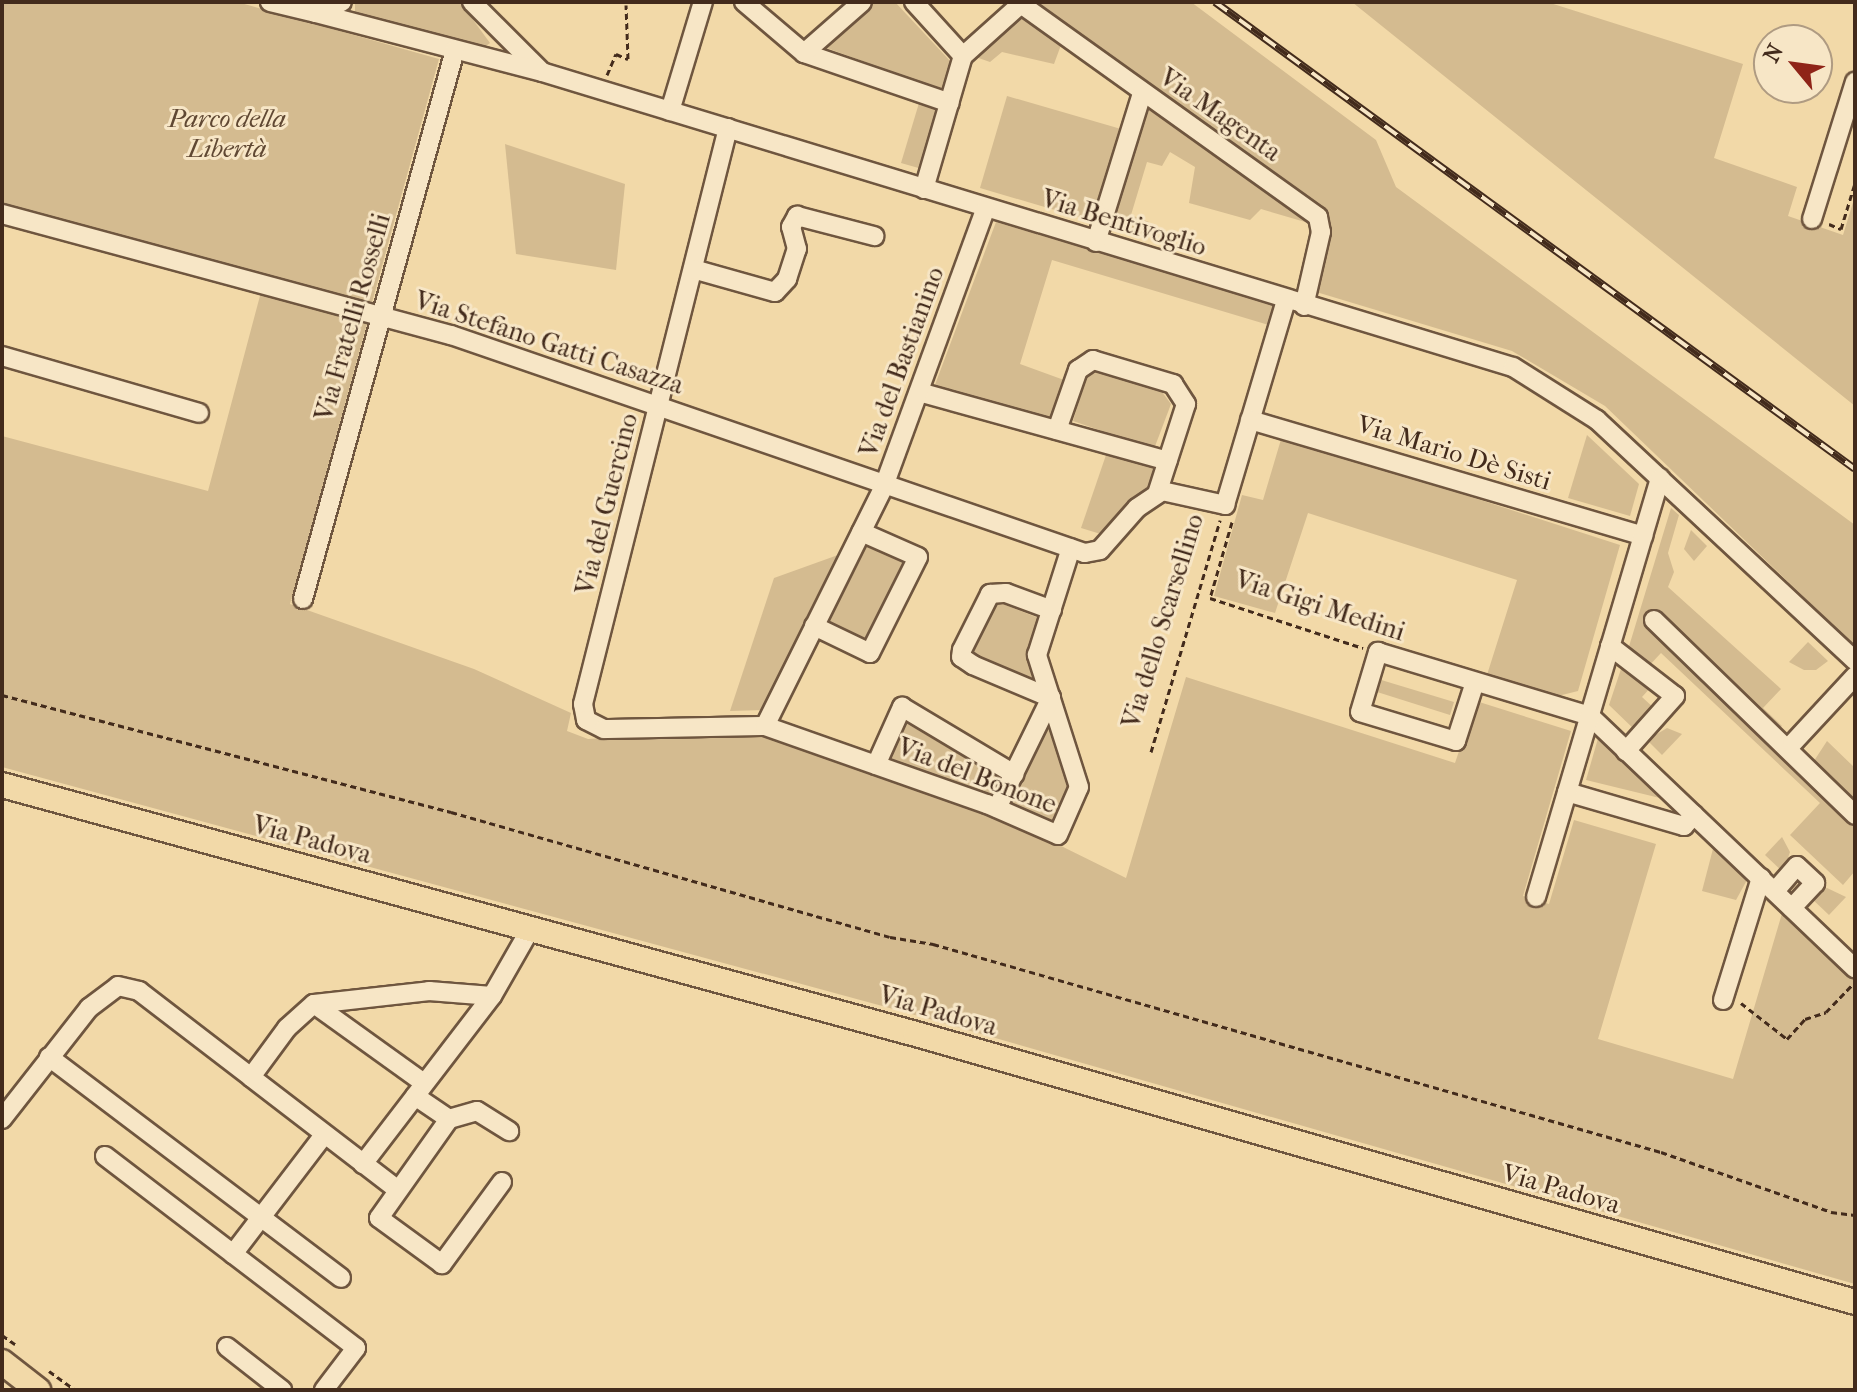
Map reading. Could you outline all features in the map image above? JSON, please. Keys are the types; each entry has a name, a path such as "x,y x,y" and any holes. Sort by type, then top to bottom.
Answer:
{"main road":[{"name":"Via Padova","path":"2,785 531,928 1855,1302"},
{"path":"2,1362 38,1390"}],"street":[{"name":"Via Bentivoglio","path":"270,2 304,8 542,72 1513,367 1579,406 1855,661"},
{"path":"304,8 342,2"},
{"name":"Via Bentivoglio","path":"472,2 542,72"},
{"path":"670,111 692,25 703,2"},
{"path":"744,2 804,53 950,103"},
{"path":"804,53 862,2"},
{"path":"914,2 963,56"},
{"path":"924,189 963,56 1019,3"},
{"name":"Via Magenta","path":"1019,3 1318,217 1321,232 1295,303"},
{"name":"Via Fratelli Rosselli","path":"303,599 455,50"},
{"path":"1812,219 1855,82"},
{"path":"1096,242 1142,93"},
{"name":"Via del Guercino","path":"618,729 590,723 583,704 728,128"},
{"name":"Via del Bastianino","path":"765,726 884,486 986,208"},
{"name":"Via Stefano Gatti Casazza","path":"2,214 380,316 659,405 884,486 1071,548"},
{"path":"693,269 775,292 787,279 797,249 791,227 797,216 874,236"},
{"name":"Via dello Scarsellino","path":"1071,548 1100,550 1157,494 1177,492 1230,508 1250,420 1295,303"},
{"path":"2,356 199,413"},
{"path":"1057,430 1078,370 1102,359 1162,379 1185,397 1157,494"},
{"path":"919,392 1168,461"},
{"name":"Via Mario Dè Sisti","path":"1250,420 1643,536"},
{"path":"1536,897 1660,478"},
{"path":"814,626 870,653 877,640 918,557 861,532"},
{"path":"997,808 1051,698 1037,655 1071,548"},
{"path":"1051,698 961,657 990,594 1006,593 1052,610"},
{"path":"1654,620 1855,815"},
{"path":"1610,646 1675,696 1626,751"},
{"path":"1378,652 1360,712 1456,741 1475,682"},
{"name":"Via Gigi Medini","path":"1378,652 1590,716"},
{"path":"1792,744 1855,676"},
{"name":"Via del Bonone","path":"618,729 765,726 997,808 1058,835 1079,787 1051,698"},
{"name":"Via del Bonone","path":"876,765 902,707 1014,774"},
{"path":"1590,716 1855,968"},
{"path":"1567,792 1684,826 1694,815"},
{"path":"1724,995 1768,885 1797,866 1815,883 1792,908"},
{"path":"363,1164 492,996 531,928"},
{"path":"2,1119 49,1057 105,992 130,986 398,1190"},
{"path":"251,1077 287,1028 314,1004 429,991 492,996"},
{"path":"314,1004 420,1090 449,1119"},
{"path":"49,1057 341,1278"},
{"path":"502,1182 442,1264 379,1218 449,1119 477,1111 509,1131"},
{"path":"233,1254 324,1135"},
{"path":"105,1156 356,1348 324,1390"},
{"path":"227,1347 282,1390"}],"path":[{"path":"600,90 616,54 628,59 626,5"},
{"path":"1812,219 1841,229 1855,183"},
{"name":"Via Gigi Medini","path":"1230,508 1210,598 1378,652"},
{"name":"Via dello Scarsellino","path":"1151,752 1230,508"},
{"path":"2,695 451,812 890,937 933,944 1661,1152 1831,1212 1855,1215"},
{"path":"1724,995 1787,1039 1805,1019 1826,1012 1855,982"}],"green space":[{"name":"Parco della Libertà","path":"2,2 237,2 439,59 371,306 2,206"},
{"path":"355,2 460,2 490,43 486,46 355,13"},
{"path":"873,2 895,2 952,63 945,91 824,47"},
{"path":"1035,2 1191,2 1376,140 1396,187 1855,525 1855,646 1605,406 1512,351 1313,291 1329,222 1322,205"},
{"path":"1352,2 1547,2 1743,64 1714,158 1797,187 1788,216 1843,235 1855,196 1855,406"},
{"path":"1020,11 1061,45 1054,64 1002,52 990,62 970,55"},
{"path":"1007,96 1121,129 1092,221 980,188"},
{"path":"919,103 939,109 922,169 901,163"},
{"path":"1147,103 1305,214 1312,224 1261,209 1250,220 1189,203 1195,167 1170,152 1162,166 1147,162 1131,215 1149,222 1145,237 1106,226"},
{"path":"505,144 625,184 616,270 516,254"},
{"path":"996,222 1278,305 1272,326 1052,260 1020,364 1064,380 1052,423 933,390"},
{"path":"261,292 368,320 290,604 474,669 571,713 567,731 588,739 763,729 994,813 1126,878 1186,677 1455,763 1476,701 1571,731 1523,896 1549,904 1574,820 1656,844 1598,1039 1733,1079 1783,910 1855,977 1855,1284 908,1013 2,767 2,436 208,491"},
{"path":"1101,372 1162,392 1171,404 1154,449 1073,421 1087,375"},
{"path":"1587,435 1639,484 1630,516 1568,498"},
{"path":"1282,436 1620,545 1578,691 1554,697 1486,678 1517,580 1308,513 1275,613 1214,596 1242,495 1263,500"},
{"path":"1106,455 1155,468 1147,487 1104,535 1081,528"},
{"path":"1671,508 1679,515 1668,553 1674,572 1668,587 1781,689 1763,708 1782,726 1773,735 1812,764 1827,741 1855,768 1855,871 1843,885 1790,835 1820,803 1661,653 1646,669 1627,653"},
{"path":"1691,530 1707,546 1694,561 1684,549"},
{"path":"866,539 908,559 865,647 823,627"},
{"path":"838,555 767,710 730,711 774,578"},
{"path":"995,601 1041,619 1029,653 1033,681 970,655"},
{"path":"1808,642 1828,661 1816,670 1804,670 1789,662"},
{"path":"1622,666 1651,687 1642,697 1656,710 1637,732 1609,705"},
{"path":"1378,679 1454,702 1450,715 1374,691"},
{"path":"1050,715 1069,787 1052,826 1005,806"},
{"path":"904,722 998,777 990,794 888,758"},
{"path":"1667,728 1682,734 1662,755 1647,740"},
{"path":"1599,735 1668,800 1586,780"},
{"path":"1782,837 1790,852 1783,872 1765,855"},
{"path":"1714,845 1747,880 1736,900 1702,891"},
{"path":"1827,888 1846,897 1829,915 1810,897"}],"railway":[{"path":"1215,2 1855,469"}]}
